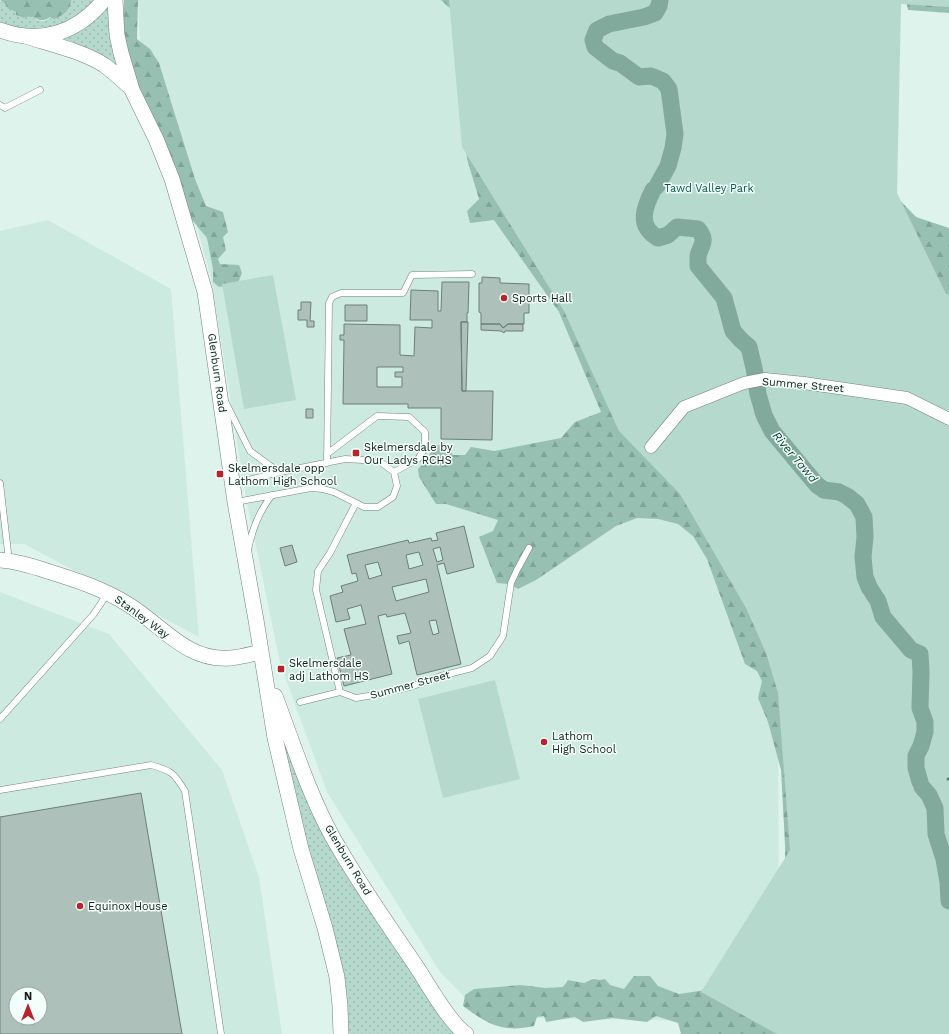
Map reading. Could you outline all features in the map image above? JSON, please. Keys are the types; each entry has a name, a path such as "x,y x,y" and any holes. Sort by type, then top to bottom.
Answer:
{"street":[{"path":"0,30 26,36 42,37 70,29 95,11 104,0"},
{"name":"Glenburn Road","path":"114,0 117,35 132,90 156,139 172,179 205,292 232,484 275,738 286,792 301,849 325,928 337,977 341,1034"},
{"name":"Glenburn Road","path":"26,36 88,57 103,65 118,76 132,90"},
{"name":"Summer Street","path":"651,447 684,407 744,383 765,379 804,383 907,398 949,418"},
{"name":"Stanley Way","path":"5,561 22,563 75,580 108,593 136,610 153,622 177,643 191,651 213,657 231,658 261,652"},
{"name":"Glenburn Road","path":"264,667 314,799 332,836 357,878 440,1002 454,1022 466,1034"}],"lane":[{"path":"0,105 5,108 40,90"},
{"path":"327,463 329,304 332,298 341,294 403,293 412,275 472,274"},
{"path":"218,387 250,451 280,472"},
{"path":"327,454 377,416 409,417 425,432 425,448 418,459 394,472"},
{"path":"232,484 280,472 345,459 379,461 394,472 397,486 394,497 378,507 364,507 323,488 311,488 235,502"},
{"path":"0,483 5,561"},
{"path":"246,566 250,542 255,526 265,504 272,495"},
{"path":"300,702 340,692 316,590 318,571 330,553 356,503"},
{"name":"Summer Street","path":"340,692 356,698 380,694 413,686 441,676 472,668 490,656 503,636 511,583 516,570 529,548"},
{"path":"0,719 94,615 108,593"},
{"path":"0,790 151,765 163,768 174,774 185,791 221,1034"}],"shaded area":[{"path":"138,0 446,0 469,31 681,491 778,693 779,927 699,1021 484,1017 440,972 327,792 280,663 246,498 211,278 170,129 140,41"},
{"path":"48,220 171,289 199,637 24,544 0,544 0,231"},
{"path":"0,592 109,634 222,770 259,877 282,1034 0,1034"}],"green space":[{"path":"0,0 71,0 71,4 68,10 60,16 54,19 50,17 40,20 31,17 23,18 16,15 16,12 8,9 5,3"},
{"path":"71,0 97,0 82,15 49,29 24,30 0,23 0,1 5,3 8,9 16,12 16,15 22,18 32,17 44,21 69,5"},
{"path":"124,0 138,0 137,39 150,49 159,63 195,179 206,206 223,212 228,232 223,237 226,250 218,259 220,264 239,265 242,273 238,283 219,287 213,282 213,269 207,238 188,215 168,157 135,77 126,46 123,29"},
{"name":"Tawd Valley Park","path":"441,0 512,0 893,193 916,217 949,228 949,1034 681,1034 678,1023 656,1016 647,1022 613,1018 583,1022 575,1017 546,1022 544,1016 537,1017 534,1026 513,1028 488,1022 463,1006 465,995 474,989 521,985 545,988 563,987 568,980 584,983 593,979 605,979 610,985 624,989 634,976 650,976 658,986 679,994 706,990 786,903 785,845 781,770 768,722 758,698 762,681 757,671 745,664 707,559 693,536 678,524 658,519 637,518 616,526 536,580 518,589 509,584 497,583 479,537 493,531 498,520 446,504 436,504 419,477 418,469 427,460 434,445 447,446 453,455 465,455 471,447 494,451 561,438 575,422 601,412 559,312 494,220 470,223 467,211 479,199 467,159 453,11"},
{"name":"Tawd Valley Park","path":"449,0 949,0 949,7 901,4 897,193 946,294 949,295 949,1034 777,1034 701,992 790,850 778,693 766,653 746,608 680,494 619,431 564,311 462,147"},
{"path":"906,0 949,0 949,13 908,10"},
{"path":"109,3 118,66 56,39"},
{"path":"273,275 296,400 244,409 222,284"},
{"path":"495,680 520,779 443,798 418,699"},
{"path":"281,738 284,738 297,771 458,1034 347,1034 309,854"}],"building":[{"name":"Sports Hall","path":"482,277 500,278 500,283 529,284 529,313 524,313 524,324 508,324 503,328 500,324 481,324 481,313 479,312 479,283 482,283"},
{"path":"442,282 469,282 467,322 461,322 462,391 493,391 492,440 441,439 441,408 408,408 408,404 343,404 344,340 340,340 340,335 344,335 344,324 400,325 400,355 414,356 415,327 432,328 432,320 410,320 411,290 438,291 438,311 441,311","holes":["377,367 403,367 403,372 395,372 395,377 402,377 402,387 377,387"]},
{"path":"301,302 311,302 310,321 314,321 314,327 307,327 307,320 298,320 298,310 301,310"},
{"path":"345,305 367,305 367,321 345,321"},
{"path":"461,322 468,322 466,391 462,391"},
{"path":"481,324 500,324 503,328 508,324 523,324 523,331 505,331 504,333 501,331 481,330"},
{"path":"306,409 313,409 313,418 306,418"},
{"path":"464,526 474,567 447,574 444,563 437,565 461,664 417,675 409,641 399,644 397,636 411,633 405,613 387,617 386,614 378,616 392,674 344,686 337,658 351,655 344,629 366,624 361,605 347,609 350,619 336,622 330,596 343,592 341,586 358,581 356,573 352,574 347,555 408,540 409,543 431,538 432,541 438,540 436,533","holes":["440,547 443,560 437,562 433,549","419,552 423,565 409,569 406,555","378,562 382,575 369,579 365,565","426,579 429,592 396,601 392,587","436,620 439,633 433,635 429,621"]},
{"path":"292,545 297,562 285,566 280,548"},
{"name":"Equinox House","path":"141,793 182,1034 0,1034 0,817"}],"waterway":[{"name":"River Tawd","path":"657,186 668,166 675,134 669,89 663,81 651,76 639,77 620,63 613,61 595,47 593,40 597,30 609,24 644,17 655,13 659,6 660,0"},
{"name":"River Tawd","path":"653,190 647,203 644,216 647,228 651,233 658,238 668,235 677,227 698,229 703,237 703,242 698,256 698,266 724,298 733,331 749,347 758,394 764,415 772,431 817,485 824,490 839,492 847,496 857,504 864,517 865,537 863,557 865,577 869,587 878,601 883,617 911,650 920,654 920,708 925,722 925,732 916,756 916,768 920,782"},
{"name":"River Tawd","path":"922,787 929,795 935,808 936,834 944,859 948,882 949,901"}],"place":[{"name":"Sports Hall","path":"504,298"},
{"name":"Skelmersdale by Our Ladys RCHS","path":"356,453"},
{"name":"Skelmersdale opp Lathom High School","path":"220,474"},
{"name":"Skelmersdale adj Lathom HS","path":"281,669"},
{"name":"Lathom High School","path":"544,742"},
{"name":"Equinox House","path":"80,906"}]}
